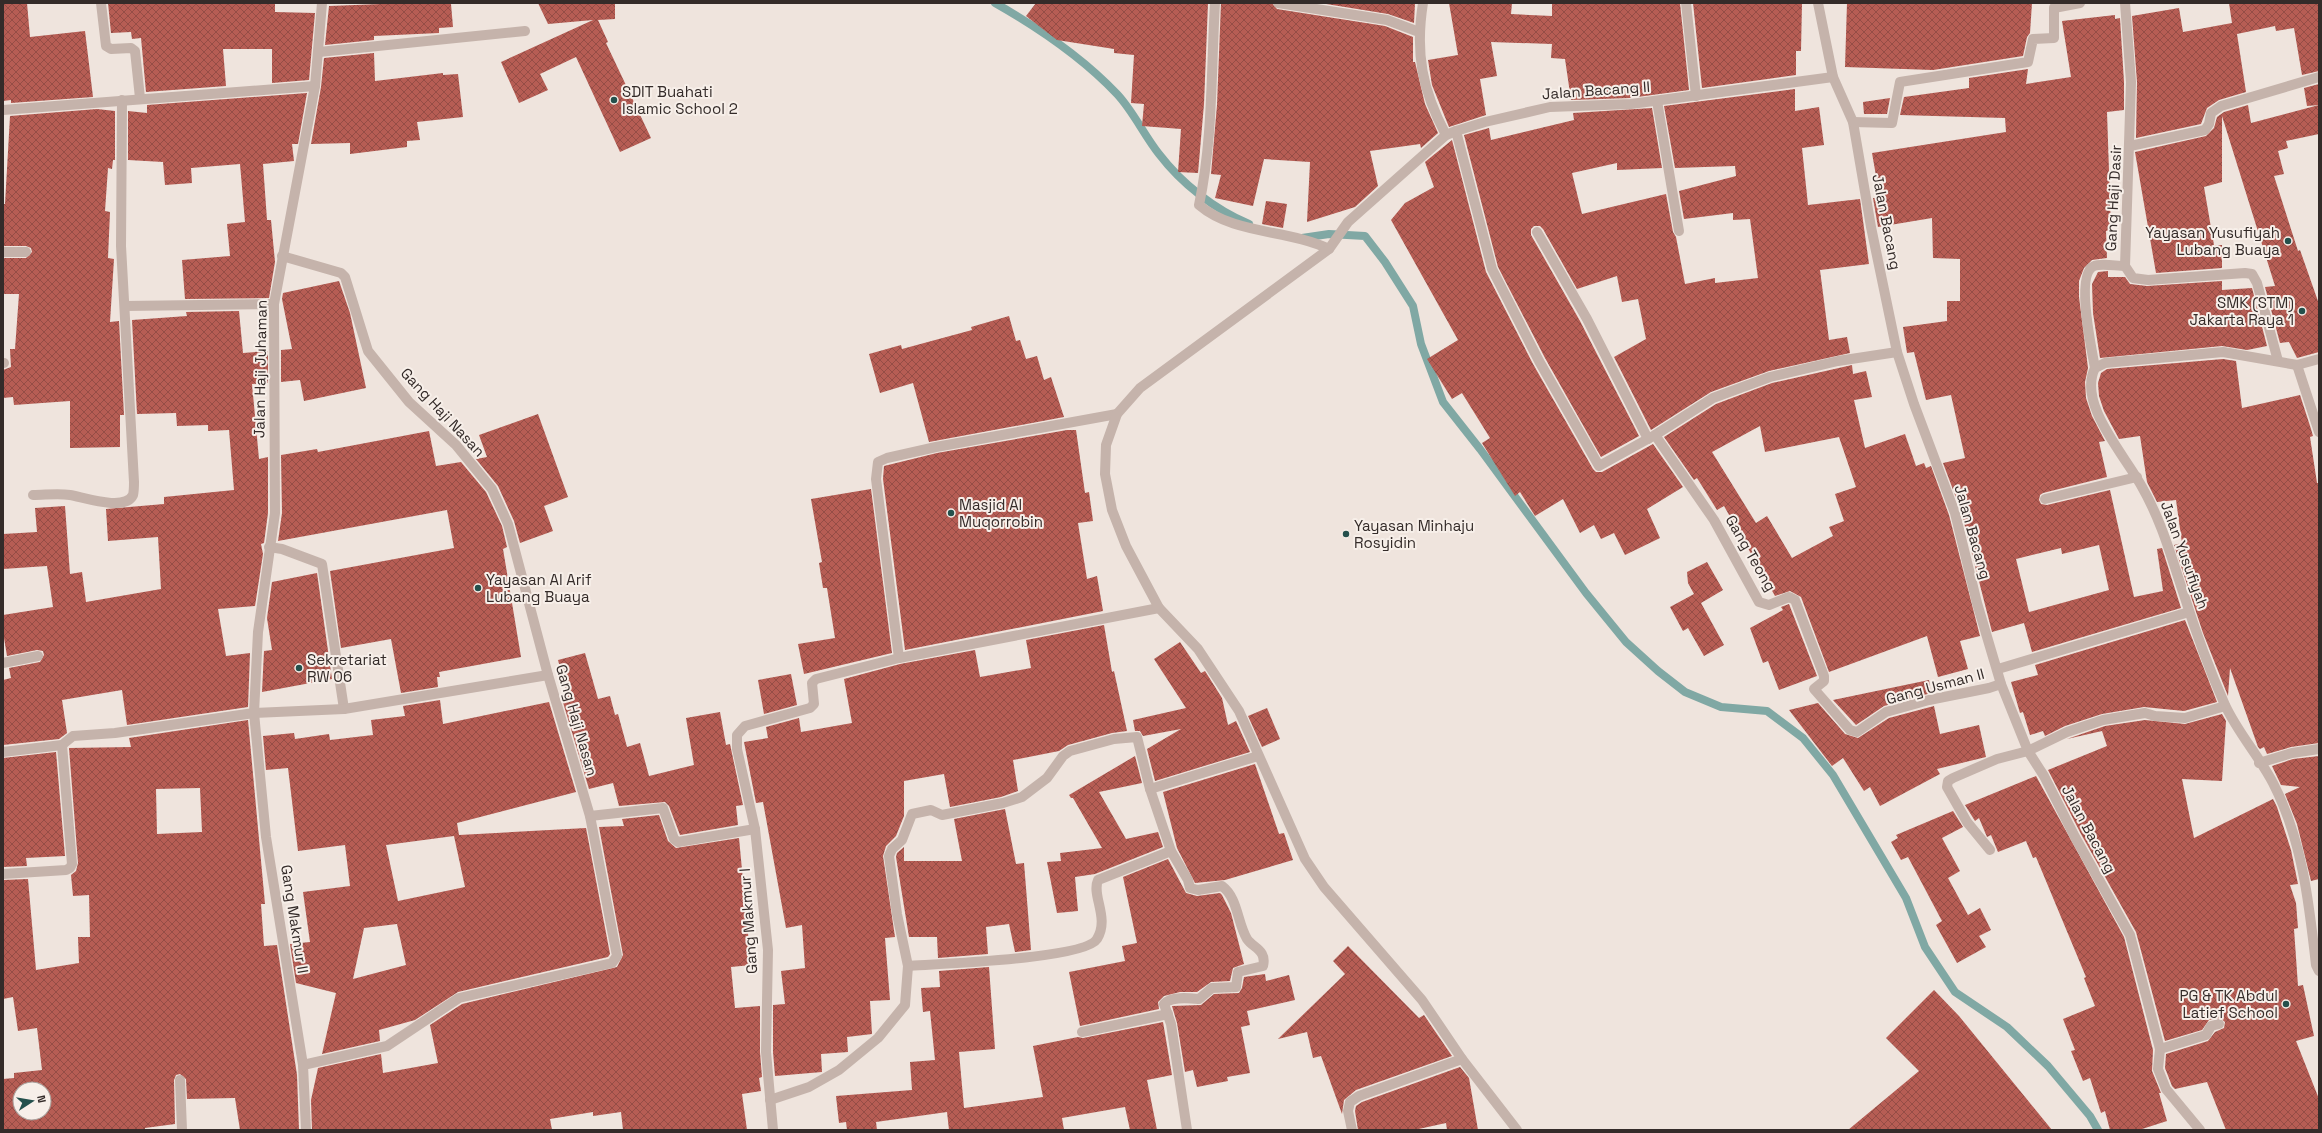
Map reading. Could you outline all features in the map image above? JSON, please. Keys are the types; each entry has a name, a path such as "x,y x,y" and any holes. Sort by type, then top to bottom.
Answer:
{"street":[{"path":"101,3 106,46 111,49 131,48 135,51 140,98"},
{"name":"Jalan Haji Juhaman","path":"254,713 258,632 275,513 274,304 315,86 322,3"},
{"path":"1215,3 1204,184 1199,205 1208,213 1239,225 1331,246"},
{"path":"1278,3 1387,20 1419,32"},
{"path":"1424,3 1419,32 1420,59 1430,102 1446,135"},
{"path":"1686,3 1696,96"},
{"name":"Jalan Bacang","path":"1818,3 1833,77 1853,122 1871,226 1897,352 1914,404 1955,513 1977,603 2001,684 2028,751 2044,776 2075,837 2130,936 2160,1048 2158,1068 2166,1089 2200,1130"},
{"path":"1853,122 1892,123 1900,82 2028,62 2033,39 2054,38 2052,5 2080,3"},
{"name":"Gang Haji Dasir","path":"2125,3 2131,82 2125,266 2134,278 2148,280 2245,273 2252,274 2257,282 2278,362"},
{"path":"319,52 525,31"},
{"path":"2130,146 2205,130 2210,124 2211,113 2221,106 2319,76"},
{"name":"Jalan Bacang II","path":"1117,414 1140,388 1331,246 1348,222 1446,135 1485,122 1550,107 1631,104 1833,77"},
{"path":"3,110 140,98 315,86"},
{"path":"32,495 65,494 87,500 120,503 129,499 133,495 134,482 121,246 122,100"},
{"path":"1657,101 1679,231"},
{"path":"1456,131 1492,269 1539,361 1599,466 1634,444 1652,437 1713,398 1770,377 1838,361 1897,352"},
{"path":"1537,232 1652,437"},
{"path":"3,252 26,252"},
{"name":"Gang Haji Nasan","path":"282,256 344,275 348,281 368,351 409,402 456,445 492,490 510,532 548,675 590,816 618,956 615,961 460,998 387,1046 303,1065"},
{"path":"2125,266 2094,266 2089,270 2086,278 2086,320 2095,368 2105,363 2223,352 2268,362 2278,362 2297,366 2319,359"},
{"path":"125,306 274,304"},
{"path":"2297,366 2319,432"},
{"name":"Jalan Yusufiyah","path":"2095,368 2090,386 2093,402 2105,428 2137,477 2158,517 2190,612 2225,706 2259,763 2272,781 2285,808 2296,840 2304,877 2316,965 2319,971"},
{"path":"1159,608 899,658 876,479 878,462 887,458 936,447 1117,414 1106,445 1104,474 1112,510 1126,546 1159,608 1198,649 1215,672 1239,711 1305,859 1324,887 1422,1000 1462,1059 1517,1130"},
{"name":"Gang Teong","path":"1652,437 1714,520 1759,602 1769,604 1789,597 1794,600 1824,676 1824,681 1814,689 1850,730 1856,732"},
{"path":"2045,499 2137,477"},
{"path":"269,547 282,549 322,564 344,709"},
{"path":"1998,670 2190,612"},
{"path":"3,662 38,656"},
{"name":"Gang Makmur I","path":"773,1130 766,1052 768,950 755,829 738,750 737,735 745,726 810,708 814,704 812,683 816,679 899,658"},
{"path":"3,752 62,745 73,736 115,732 254,713 344,709 548,675"},
{"name":"Gang Usman II","path":"1856,732 1876,721 1886,712 1929,700 1989,688 2001,684"},
{"path":"1990,850 1967,822 1948,787 1948,781 1997,759 2028,751 2067,732 2103,720 2145,713 2155,716 2185,718 2225,706"},
{"name":"Gang Makmur II","path":"254,713 266,837 303,1065 306,1130"},
{"path":"770,1100 809,1088 840,1070 878,1038 905,1005 908,966 897,914 889,856 892,849 902,840 912,814 930,810 942,815 1003,804 1022,797 1047,778 1063,756 1070,751 1114,739 1134,736 1140,741 1150,789 1171,851 1188,880 1190,888 1198,890 1222,886 1229,892 1247,938 1260,950 1264,964 1263,966 1238,972 1236,987 1212,988 1199,999 1180,998 1167,1001 1164,1004 1168,1014 1187,1130"},
{"path":"3,874 66,870 70,868 72,864 62,745"},
{"path":"2259,763 2292,753 2319,749"},
{"path":"1150,789 1258,756"},
{"path":"590,816 663,808 674,839 678,842 755,829"},
{"path":"908,966 1046,956 1087,946 1097,940 1103,927 1098,880 1171,851"},
{"path":"1082,1032 1168,1014"},
{"path":"2160,1048 2206,1035 2211,1026 2219,1024"},
{"path":"1352,1130 1348,1111 1350,1102 1359,1096 1462,1059"},
{"path":"180,1080 182,1130"}],"building":[{"path":"3,3 27,3 30,37 85,31 93,97 11,103 11,100 3,101"},
{"path":"108,3 275,3 275,12 315,13 309,80 272,83 272,49 223,49 226,86 146,92 141,38 132,39 131,32 111,33"},
{"path":"407,3 451,4 453,27 439,28 439,33 374,36 374,40 325,45 329,6"},
{"name":"SDIT Buahati Islamic School 2","path":"538,3 615,3 615,19 598,20 608,42 606,43 651,138 620,152 576,57 540,74 548,90 519,103 501,62 593,20 548,24"},
{"path":"1036,3 1208,3 1204,104 1198,173 1178,172 1181,129 1142,126 1144,104 1131,103 1134,55 1114,53 1114,49 1057,40 1026,16"},
{"path":"1221,3 1272,3 1277,9 1385,26 1413,37 1413,62 1415,62 1425,104 1438,133 1421,148 1420,144 1370,151 1378,186 1355,207 1307,222 1310,162 1264,159 1253,206 1215,198 1221,175 1211,174 1217,105"},
{"path":"1320,3 1415,3 1414,23 1388,14"},
{"path":"1449,3 1512,3 1511,14 1552,16 1552,3 1680,3 1689,90 1630,98 1571,100 1565,59 1551,58 1552,44 1491,42 1497,76 1480,79 1486,115 1449,127 1432,85 1428,60 1458,55"},
{"path":"1693,3 1802,3 1801,51 1796,51 1796,75 1702,88"},
{"path":"1847,3 2032,3 2030,33 2027,37 2023,56 1933,70 1845,67"},
{"path":"2229,3 2319,3 2319,71 2302,75 2294,28 2276,31 2275,26 2237,34 2246,92 2219,100 2207,108 2201,124 2136,138 2137,82 2132,16 2179,8 2183,32 2232,23"},
{"path":"2115,15 2115,19 2120,18 2124,82 2124,110 2107,112 2111,230 2106,231 2107,258 2092,260 2084,268 2079,281 2079,297 2088,368 2085,382 2086,398 2092,416 2105,441 2099,442 2107,477 2043,493 2040,495 2039,500 2041,504 2047,505 2110,490 2134,597 2163,591 2157,549 2162,548 2181,608 2032,652 2024,623 1992,632 1961,511 1943,463 1965,458 1951,395 1926,400 1914,352 1907,353 1903,327 1947,321 1947,301 1960,301 1960,259 1933,258 1932,218 1878,227 1873,198 1876,198 1876,194 1879,193 1872,153 2006,132 2005,118 1900,115 1904,97 1969,88 1969,78 2028,69 2026,84 2071,77 2062,21","holes":["2099,545 2109,590 2029,612 2016,559 2061,548 2062,554"]},
{"path":"374,53 375,81 443,73 443,75 458,74 463,117 417,122 420,140 407,141 407,147 350,154 350,143 311,144 321,87 324,58"},
{"path":"2319,84 2319,105 2307,106 2304,88"},
{"path":"1795,89 1795,111 1819,107 1824,145 1802,148 1808,205 1860,199 1869,264 1820,270 1829,340 1847,337 1850,353 1769,371 1711,392 1651,430 1614,357 1646,339 1638,299 1622,302 1617,276 1577,289 1543,229 1540,226 1534,226 1531,229 1531,235 1580,321 1639,436 1601,457 1545,358 1498,267 1464,135 1489,128 1491,140 1574,120 1573,113 1652,108 1662,168 1617,170 1617,163 1572,173 1582,214 1666,194 1685,284 1715,278 1715,283 1758,278 1750,219 1733,220 1733,213 1684,219 1679,191 1736,176 1735,166 1675,168 1664,106"},
{"path":"307,93 298,144 292,144 294,161 263,164 267,220 271,220 275,262 269,298 185,299 182,260 230,256 227,224 245,222 240,164 191,168 192,183 165,185 163,162 128,160 128,111 147,113 147,105"},
{"path":"1890,98 1887,114 1864,114 1863,102"},
{"path":"2248,105 2251,123 2319,105 2319,134 2286,141 2288,148 2278,151 2284,174 2274,176 2298,251 2300,250 2319,304 2319,352 2297,358 2289,342 2280,343 2265,287 2275,286 2222,116 2222,182 2204,187 2214,245 2222,245 2222,268 2156,273 2135,152 2206,136 2214,128 2217,117 2224,112"},
{"path":"97,109 115,111 115,160 113,160 112,169 108,168 105,211 110,212 108,258 114,259 110,322 119,321 124,415 120,415 120,447 70,448 70,401 14,405 13,397 3,398 3,370 11,367 10,349 15,349 19,294 3,294 3,258 26,258 32,252 31,248 26,246 3,246 3,204 5,204 10,116"},
{"path":"1452,140 1486,272 1533,364 1593,469 1596,472 1602,472 1653,444 1683,487 1647,509 1660,538 1625,555 1614,533 1601,539 1594,525 1580,533 1563,499 1535,516 1520,492 1515,496 1482,443 1490,438 1462,393 1452,399 1427,359 1458,340 1391,220 1405,203 1434,187 1425,162"},
{"path":"1266,201 1287,204 1283,228 1262,224"},
{"path":"2108,271 2108,277 2125,277 2130,284 2147,286 2222,281 2222,290 2252,288 2267,346 2247,350 2222,346 2100,358 2093,313 2092,284 2098,272"},
{"path":"339,281 350,313 366,388 304,401 300,380 281,382 281,350 292,349 282,299 283,293"},
{"path":"239,311 243,353 268,351 268,383 252,384 259,459 268,457 268,513 264,543 261,544 263,554 255,606 218,609 226,656 250,653 248,707 127,725 122,690 62,700 67,733 59,739 3,745 3,680 11,678 9,668 40,662 44,655 43,651 37,650 7,656 3,632 3,615 53,607 47,566 3,569 3,534 37,532 35,508 65,506 70,574 82,572 86,602 161,589 158,537 108,541 106,509 164,504 164,497 234,490 229,430 208,431 208,425 177,426 176,413 137,414 132,320 187,316 186,312"},
{"path":"1009,316 1016,341 1020,340 1026,359 1037,356 1044,380 1051,377 1064,417 929,442 913,383 880,393 869,354 901,345 902,349 972,330 971,327"},
{"path":"2223,359 2236,361 2242,408 2300,395 2313,436 2310,437 2317,483 2319,483 2319,743 2291,747 2267,754 2264,747 2260,749 2258,747 2230,668 2228,696 2203,633 2174,545 2182,543 2176,500 2157,502 2147,482 2140,436 2119,439 2104,411 2099,396 2098,383 2101,373 2107,369"},
{"path":"1852,365 1853,374 1866,371 1872,397 1854,400 1865,448 1905,434 1916,466 1924,463 1926,468 1931,466 1949,515 1980,636 1960,641 1968,669 1938,677 1927,636 1829,672 1801,597 1790,591 1775,596 1724,506 1717,510 1697,478 1694,480 1664,437 1716,404 1772,383","holes":["1760,426 1765,452 1839,437 1856,487 1835,494 1844,521 1829,527 1833,536 1792,558 1767,516 1756,523 1712,452"]},
{"path":"538,414 568,497 544,506 553,531 520,543 514,521 498,486 476,459 487,457 479,435"},
{"path":"1067,430 1076,430 1085,493 1089,492 1093,521 1078,523 1087,579 1097,576 1103,611 905,650 883,479 884,466 937,453"},
{"path":"429,431 436,466 461,462 486,492 502,526 507,547 503,549 521,657 439,672 440,677 437,677 438,687 401,693 391,639 341,648 330,571 454,548 447,510 278,541 282,513 281,455 317,449 318,452"},
{"path":"871,489 892,653 804,674 798,644 835,638 827,588 823,588 819,563 822,562 811,499"},
{"path":"1707,562 1723,590 1701,603 1724,645 1704,656 1688,628 1683,631 1670,607 1694,594 1688,583 1687,572"},
{"path":"317,573 332,679 262,692 264,651 272,650 267,618 272,582"},
{"path":"1789,604 1817,676 1779,690 1768,661 1763,663 1750,628 1783,610 1781,607"},
{"path":"2185,620 2217,702 2184,711 2144,707 2102,714 2065,726 2045,736 2043,731 2030,735 2023,712 2020,713 2011,682 2038,675 2035,665"},
{"path":"1104,625 1112,672 1114,671 1127,731 1112,733 1068,745 1059,751 1013,760 1018,791 1001,797 950,807 944,774 904,781 904,816 896,836 886,846 883,856 895,937 885,938 890,1000 870,1001 872,1034 847,1037 848,1052 821,1054 822,1072 775,1076 773,1052 773,1005 785,1004 781,971 805,968 802,925 786,928 763,802 756,803 744,742 768,738 766,727 799,718 801,732 852,723 844,679 900,664 975,650 980,677 1031,668 1026,640"},
{"path":"1180,642 1201,673 1205,671 1222,698 1228,725 1236,721 1250,752 1155,781 1147,749 1181,729 1143,736 1140,731 1135,731 1133,720 1186,708 1154,659"},
{"path":"585,653 598,699 610,696 615,715 618,714 627,747 640,743 649,776 694,765 686,718 720,712 726,745 730,744 743,805 736,806 738,825 680,835 669,806 665,802 619,806 613,783 589,789 562,699 568,698 558,660"},
{"path":"791,674 797,705 764,714 758,680"},
{"path":"1929,680 1931,693 1884,706 1856,725 1833,700"},
{"path":"440,700 443,724 549,702 576,792 457,823 459,835 586,828 610,954 608,957 458,992 415,1020 379,1030 380,1041 322,1054 336,993 296,983 290,944 310,942 303,892 350,886 345,845 298,851 288,768 266,770 263,736 294,733 295,739 329,734 330,740 373,735 371,720 405,716 403,706","holes":["454,836 465,887 398,901 386,845","397,924 406,965 353,979 364,928"]},
{"path":"1818,703 1845,734 1858,738 1889,718 1934,706 1940,734 1979,725 1986,757 1937,769 1940,774 1880,806 1870,787 1864,791 1843,758 1832,766 1789,710"},
{"path":"1267,708 1280,739 1262,747 1248,716"},
{"path":"2222,714 2226,721 2222,781 2182,779 2194,838 2273,799 2277,807 2291,850 2298,884 2290,885 2296,903 2298,928 2294,929 2298,986 2303,985 2314,1036 2296,1041 2319,1099 2319,1130 2226,1130 2207,1082 2175,1089 2172,1086 2165,1068 2166,1054 2208,1041 2215,1032 2224,1028 2225,1022 2220,1018 2209,1020 2202,1030 2165,1041 2136,932 2081,834 2048,770 2107,746 2102,731 2067,739 2105,726 2145,720 2185,724"},
{"path":"248,720 265,904 261,904 264,946 277,945 297,1075 299,1130 240,1130 235,1098 187,1099 186,1079 180,1074 176,1075 174,1080 175,1124 145,1128 145,1130 3,1130 3,1079 14,1078 14,1073 42,1070 37,1028 18,1031 13,997 3,999 3,880 28,879 36,970 79,963 78,937 90,937 89,895 73,896 71,875 76,871 78,863 69,748 131,747 129,738","holes":["200,788 202,832 157,834 156,789"]},
{"path":"56,752 65,856 26,858 27,866 3,867 3,758"},
{"path":"1135,756 1142,783 1099,792 1126,839 1158,832 1163,847 1095,874 1075,877 1078,911 1057,913 1047,862 1061,861 1060,853 1102,848 1073,798 1069,795"},
{"path":"2319,756 2319,879 2311,881 2297,824 2285,794 2300,787 2281,785 2272,766 2293,759"},
{"path":"1255,764 1279,834 1284,833 1293,860 1225,880 1195,883 1177,848 1163,792"},
{"path":"2036,776 2124,937 2153,1050 2152,1071 2161,1093 2159,1093 2167,1121 2139,1130 2110,1130 2105,1111 2101,1113 2090,1078 2083,1081 2071,1051 2075,1050 2063,1019 2095,1006 2084,978 2086,977 2036,857 2033,858 2026,841 1998,852 1991,835 1987,837 1979,818 1975,821 1965,805"},
{"path":"1005,809 1016,864 1024,863 1031,950 1015,952 1009,924 986,927 988,954 938,958 937,937 909,937 896,857 897,853 904,847 904,861 962,861 954,819"},
{"path":"1953,811 1963,827 1942,838 1960,871 1948,878 1968,915 1980,908 1991,930 1979,936 1986,947 1957,963 1936,925 1942,921 1908,857 1901,860 1891,842 1898,838 1896,835"},
{"path":"659,815 668,841 676,848 739,838 751,965 731,967 735,1008 760,1006 760,1052 762,1077 759,1078 761,1091 742,1094 747,1130 623,1130 621,1112 593,1116 593,1112 550,1119 552,1130 312,1130 311,1100 318,1068 381,1054 383,1073 438,1063 430,1025 462,1004 617,967 623,955 599,827 624,826 622,819"},
{"path":"1168,859 1186,893 1197,896 1220,893 1222,895 1231,913 1244,964 1233,968 1230,981 1211,982 1197,992 1180,992 1164,996 1158,1002 1159,1009 1080,1026 1069,972 1125,961 1122,946 1137,943 1123,877"},
{"path":"1348,946 1419,1018 1424,1015 1452,1056 1356,1090 1344,1100 1342,1114 1321,1056 1313,1058 1307,1032 1278,1039 1345,974 1333,961"},
{"path":"989,967 995,1049 959,1052 964,1108 1043,1097 1033,1046 1078,1037 1083,1038 1163,1022 1172,1075 1147,1080 1157,1130 1130,1130 1125,1107 1062,1118 1064,1130 949,1130 947,1112 876,1122 877,1130 847,1130 846,1122 839,1123 836,1096 912,1090 910,1062 935,1060 930,1011 923,1012 921,988 940,987 939,971"},
{"path":"1265,974 1266,981 1289,975 1295,1000 1247,1011 1250,1025 1241,1027 1250,1073 1227,1077 1228,1081 1197,1087 1193,1070 1185,1072 1177,1023 1172,1006 1201,1005 1214,994 1239,993 1242,988 1244,977"},
{"path":"1934,990 1959,1016 2052,1130 1848,1130 1919,1071 1886,1038"},
{"path":"1460,1067 1469,1078 1478,1130 1447,1130 1446,1123 1414,1130 1358,1130 1355,1111 1356,1106 1362,1102"}],"waterway":[{"path":"995,3 1044,33 1104,80 1123,101 1168,165 1188,185 1223,211 1249,224"},
{"path":"1302,238 1329,234 1365,236 1385,262 1413,306 1421,344 1443,402 1480,449 1586,593 1626,642 1658,671 1685,692 1721,707 1767,711 1803,738 1833,775 1906,898 1925,947 1955,992 2007,1027 2048,1066 2090,1116 2098,1130"}],"place":[{"name":"SDIT Buahati Islamic School 2","path":"614,100"},
{"name":"Yayasan Yusufiyah Lubang Buaya","path":"2288,241"},
{"name":"SMK (STM) Jakarta Raya 1","path":"2302,311"},
{"name":"Masjid Al Muqorrobin","path":"951,513"},
{"name":"Yayasan Minhaju Rosyidin","path":"1346,534"},
{"name":"Yayasan Al Arif Lubang Buaya","path":"478,588"},
{"name":"Sekretariat RW 06","path":"299,668"},
{"name":"PG & TK Abdul Latief School","path":"2286,1004"}]}
